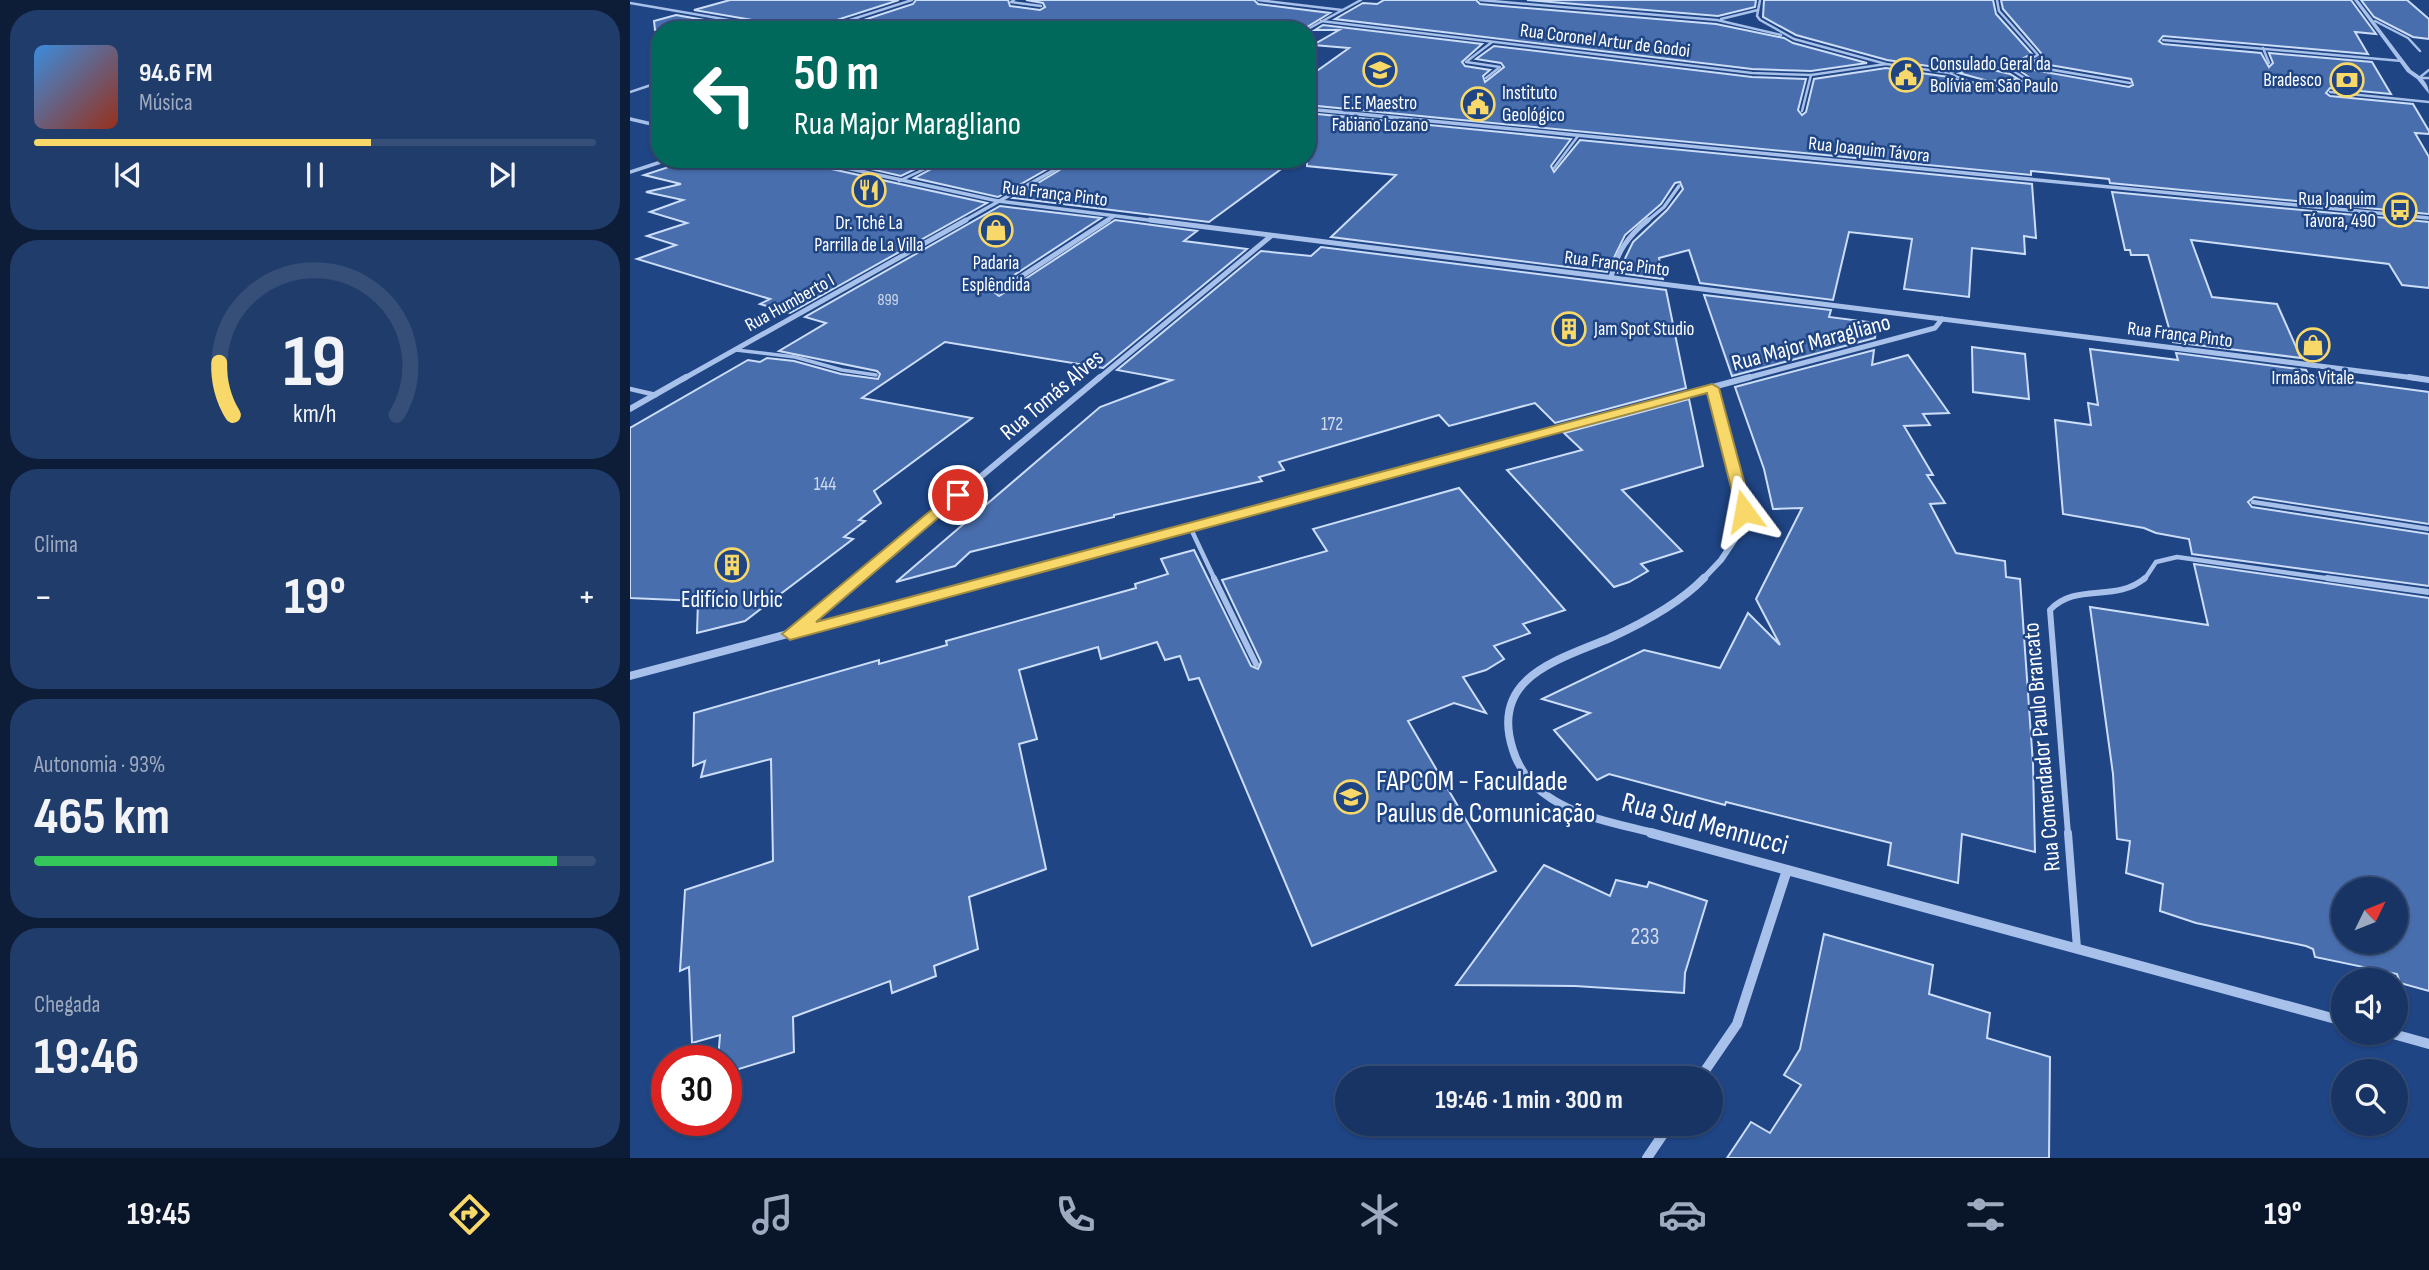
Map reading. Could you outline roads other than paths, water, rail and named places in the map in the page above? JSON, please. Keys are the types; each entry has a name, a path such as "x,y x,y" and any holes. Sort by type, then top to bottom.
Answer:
{"street":[{"path":"848,21 912,0"},
{"path":"1014,0 1011,2 1041,6"},
{"path":"1258,0 1342,10"},
{"path":"1316,24 1361,0"},
{"path":"1480,0 1717,20 1886,64 1950,73 1968,82 2010,85 2026,79 2021,73 2011,69 1967,66 1954,69 1950,73"},
{"path":"1760,0 1757,16 1760,20 1794,39"},
{"path":"1997,0 1999,12 2038,55 2024,65 2011,69"},
{"path":"2356,0 2409,71 2419,78 2429,92"},
{"path":"630,3 735,21"},
{"path":"1717,20 1758,10"},
{"name":"Rua Coronel Artur de Godoi","path":"1321,21 1732,71 1811,75 1886,64"},
{"path":"2419,78 2429,78"},
{"path":"630,92 651,85"},
{"name":"Rua Joaquim Távora","path":"1316,110 2429,218"},
{"path":"630,120 651,124"},
{"path":"630,172 651,165"},
{"name":"Rua França Pinto","path":"843,168 998,201 2429,380"},
{"name":"Rua Humberto I","path":"630,409 1058,168"},
{"path":"1611,277 1617,255 1628,236 1664,207 1679,186"},
{"path":"999,291 1115,216"},
{"name":"Rua Tomás Alves","path":"790,634 1271,236"},
{"name":"Rua Major Maragliano","path":"630,676 1191,529 1935,328 1942,319"},
{"name":"Rua Sud Mennucci","path":"1712,388 1744,511 1739,533 1721,560 1694,588 1660,612 1612,637 1552,661 1525,681 1511,703 1506,730 1517,761 1544,795 1571,811 2331,1018"},
{"path":"1708,1066 1737,1024 1787,870"},
{"path":"2408,1038 2429,1044"},
{"path":"1647,1158 1662,1136"}],"lane":[{"path":"2375,22 2408,38 2420,51"},
{"path":"2163,40 2402,61"},
{"path":"1486,78 1500,67 1465,62 1492,42"},
{"path":"2263,48 2269,63"},
{"path":"2024,65 2130,83"},
{"path":"2419,78 2429,70"},
{"path":"1802,111 1811,75"},
{"path":"2330,92 2429,102"},
{"path":"1554,168 1578,136"},
{"path":"899,181 927,168"},
{"path":"736,350 795,357 842,370 876,375"},
{"path":"630,389 656,395"},
{"path":"2253,502 2429,529"},
{"path":"1191,529 1256,664"},
{"name":"Rua Comendador Paulo Brancato","path":"2077,949 2050,610 2055,601 2069,595 2131,590 2141,584 2155,562 2177,557 2429,592"}],"place":[{"name":"E.E Maestro Fabiano Lozano","path":"1380,70"},
{"name":"Consulado Geral da Bolívia em São Paulo","path":"1906,75"},
{"name":"Bradesco","path":"2347,80"},
{"name":"Instituto Geológico","path":"1478,104"},
{"name":"Dr. Tchê La Parrilla de La Villa","path":"869,190"},
{"name":"Rua Joaquim Távora, 490","path":"2400,210"},
{"name":"Padaria Esplêndida","path":"996,230"},
{"name":"Jam Spot Studio","path":"1569,329"},
{"name":"Irmãos Vitale","path":"2313,345"},
{"name":"Edifício Urbic","path":"732,565"},
{"name":"FAPCOM - Faculdade Paulus de Comunicação","path":"1351,797"}]}
